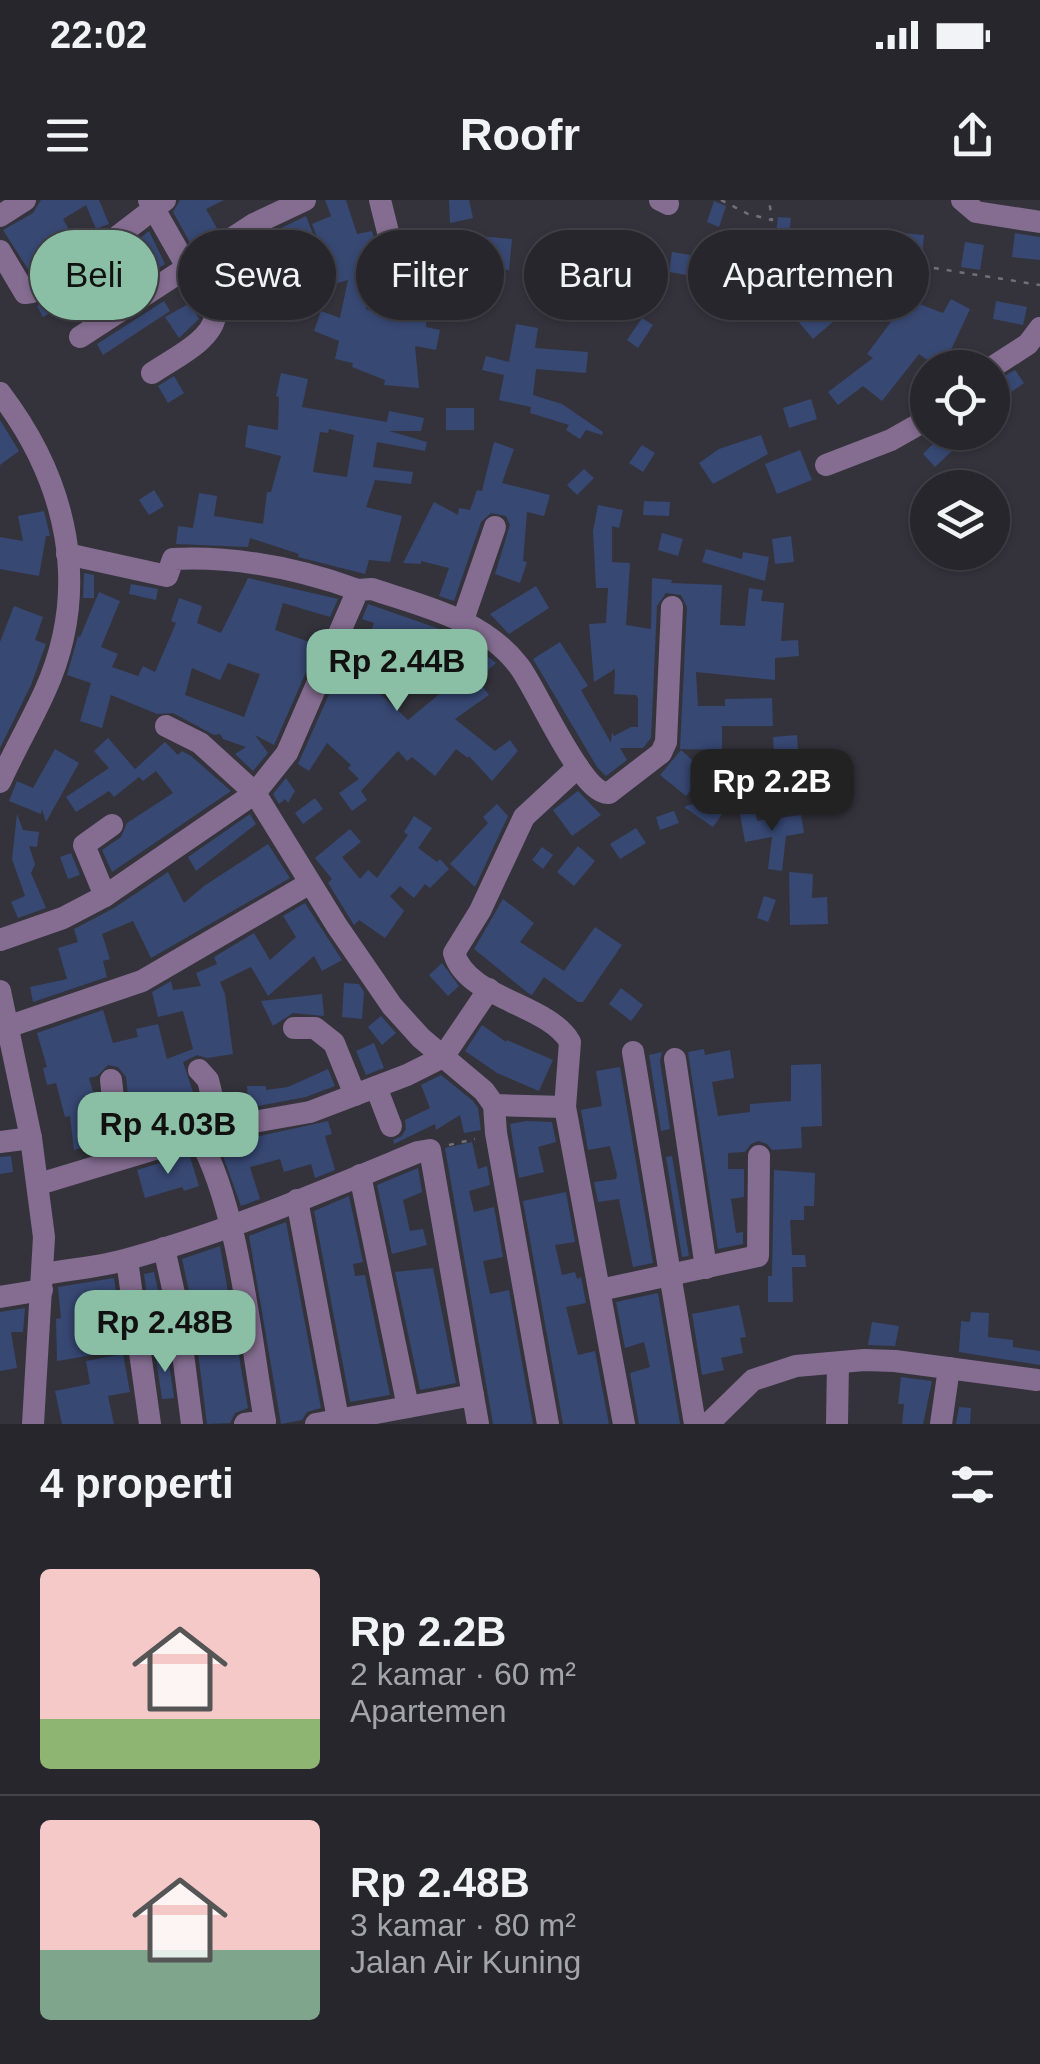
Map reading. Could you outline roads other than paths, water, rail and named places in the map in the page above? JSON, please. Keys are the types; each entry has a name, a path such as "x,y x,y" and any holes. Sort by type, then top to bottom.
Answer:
{"street":[{"path":"0,216 25,200"},
{"path":"245,230 305,200"},
{"path":"380,200 388,230"},
{"path":"962,200 976,212 1040,222"},
{"path":"0,251 25,293 32,292 70,273 156,202 178,250"},
{"path":"80,337 178,273"},
{"path":"152,373 184,352 214,320"},
{"path":"1010,357 1036,342"},
{"path":"0,393 42,457 53,482 64,520 67,554 64,631 55,664 0,782"},
{"path":"826,465 910,429"},
{"path":"463,620 495,527"},
{"path":"67,554 168,576 174,559 200,558 309,572 463,620 503,647 521,668 578,767 597,792 610,792 660,753 669,731 672,607"},
{"path":"0,940 63,918 105,896 255,794 287,754 358,590"},
{"path":"166,726 200,743 255,794 392,1006 494,1104 496,1134 548,1424"},
{"path":"578,767 524,817 480,911 456,946 456,960 489,989 566,1033 571,1051 565,1107 624,1424"},
{"path":"105,896 84,846 112,825"},
{"path":"7,1027 142,981 310,884"},
{"path":"39,1184 208,1132 310,1112 366,1091 443,1057 489,989"},
{"path":"0,992 39,1184 43,1282 33,1424"},
{"path":"294,1028 315,1028 334,1042 391,1126"},
{"path":"633,1052 695,1424"},
{"path":"675,1059 706,1268"},
{"path":"199,1070 208,1080 212,1166 230,1226 259,1423"},
{"path":"111,1080 120,1159"},
{"path":"494,1104 565,1107"},
{"path":"0,1142 31,1138"},
{"path":"0,1296 230,1226 430,1150 478,1424"},
{"path":"600,1290 754,1259 760,1252 759,1156"},
{"path":"360,1176 408,1407"},
{"path":"296,1200 327,1422 473,1395"},
{"path":"164,1248 177,1307 192,1424"},
{"path":"127,1260 150,1424"},
{"path":"708,1424 741,1390 769,1373 796,1366 894,1361 1036,1380"},
{"path":"837,1424 838,1363"},
{"path":"941,1424 949,1368"}]}
